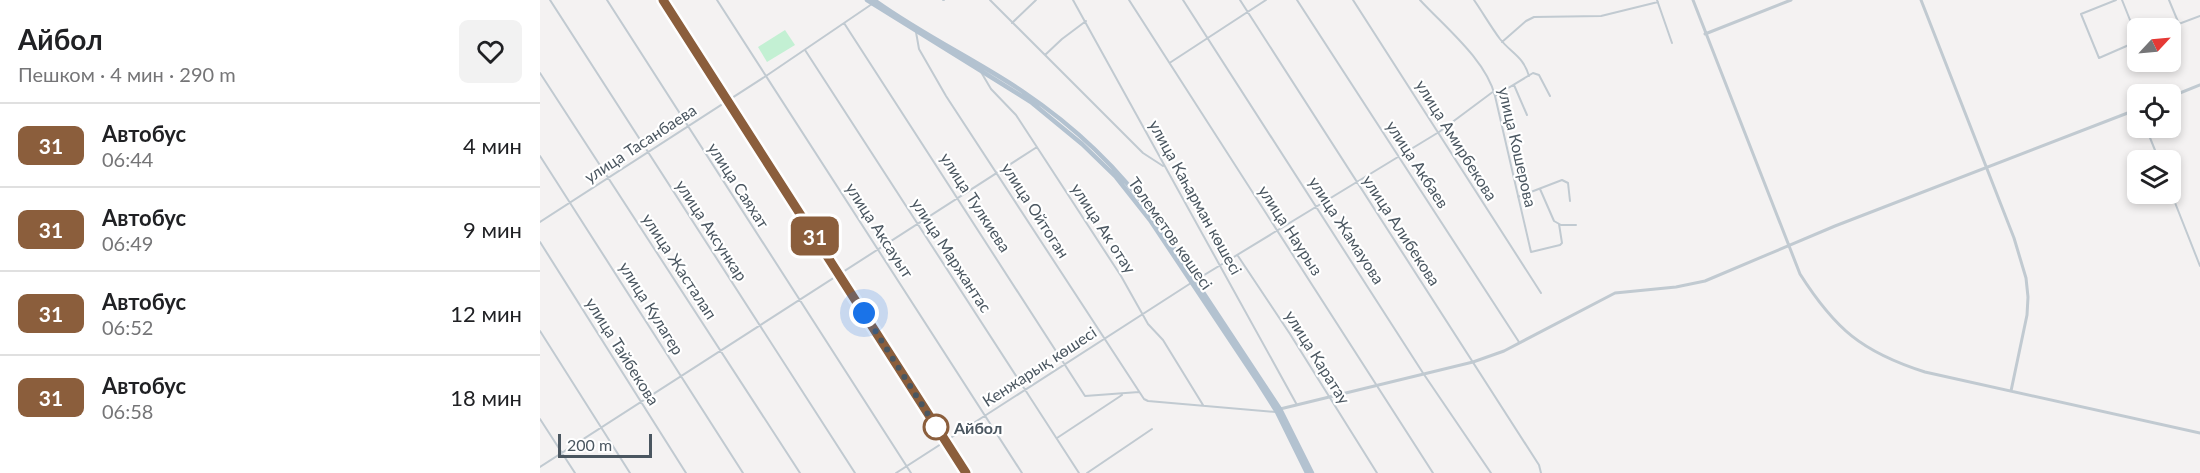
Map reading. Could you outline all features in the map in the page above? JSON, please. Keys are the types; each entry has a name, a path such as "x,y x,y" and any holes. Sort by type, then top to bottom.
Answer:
{"main road":[{"name":"Төлеметов көшесі","path":"867,0 982,69"},
{"name":"Төлеметов көшесі","path":"873,2 916,32 1022,91 1057,117 1106,159 1142,201 1279,411 1310,473"}],"street":[{"name":"улица Аксункар","path":"550,0 855,473"},
{"name":"улица Саяхат","path":"607,0 911,473"},
{"path":"663,0 966,473"},
{"name":"улица Аксауыт","path":"717,0 1022,473"},
{"path":"990,0 1143,153 1164,166"},
{"name":"улица Каһарман көшесі","path":"1074,0 1297,405"},
{"name":"улица Наурыз","path":"1129,0 1433,473"},
{"name":"улица Жамауова","path":"1183,0 1423,373 1491,473"},
{"name":"улица Алибекова","path":"1240,0 1539,465 1541,473"},
{"path":"1170,63 1266,0"},
{"name":"улица Акбаев","path":"1297,0 1520,342"},
{"name":"улица Амирбекова","path":"1353,0 1541,293"},
{"name":"улица Кошерова","path":"1420,0 1487,74 1494,91 1530,250 1533,252 1560,245 1562,243 1559,224"},
{"path":"1474,0 1502,42 1521,58 1529,76"},
{"path":"1693,0 1800,274 1832,320 1875,353 1925,372 2200,433"},
{"path":"1706,34 1791,0"},
{"path":"1921,0 2014,238 2026,278 2027,315 2010,391"},
{"path":"2116,0 2081,14 2099,58 2127,45"},
{"path":"2122,0 2129,18"},
{"path":"2169,0 2176,18"},
{"path":"1012,23 1034,1"},
{"path":"1502,42 1534,17 1601,16 1657,1 1672,44"},
{"name":"улица Тасанбаева","path":"540,222 766,76 873,2"},
{"path":"2181,23 2200,16"},
{"path":"1046,55 1086,21"},
{"name":"улица Тулкиева","path":"844,23 1066,363 1085,396 1124,394"},
{"name":"улица Ойтоган","path":"916,32 919,49 925,61 1144,399 1203,405"},
{"name":"улица Маржантас","path":"805,50 1079,473"},
{"name":"улица Ак отау","path":"982,69 991,89 1016,115 1148,324 1163,340 1203,405"},
{"name":"улица Жасталап","path":"540,73 800,473"},
{"path":"1495,96 1533,73 1539,75 1550,96"},
{"path":"1514,84 1527,115"},
{"path":"2181,93 2200,85"},
{"name":"Кенжарық көшесі","path":"896,473 1143,313 1439,132 1494,91"},
{"path":"1203,405 1279,411 1473,362 1504,351 1615,293 1676,287 1705,280 2127,113"},
{"path":"540,467 1037,147"},
{"name":"улица Кулагер","path":"540,156 743,473"},
{"path":"1518,197 1562,180 1568,183 1570,201"},
{"path":"1540,189 1554,221 1559,224 1576,225"},
{"path":"2176,204 2200,266"},
{"name":"улица Тайбекова","path":"540,242 686,473"},
{"name":"улица Каратау","path":"1238,255 1377,473"},
{"path":"540,331 630,473"},
{"path":"1057,438 1124,394 1139,392"},
{"path":"540,419 575,473"},
{"path":"1087,473 1152,429"}],"green space":[{"path":"785,30 795,45 767,62 758,47"}],"bus line":[{"name":"31","path":"663,0 966,473"}],"place":[{"name":"Айбол","path":"936,427"}],"route":[{"path":"864,313 936,427"}]}
